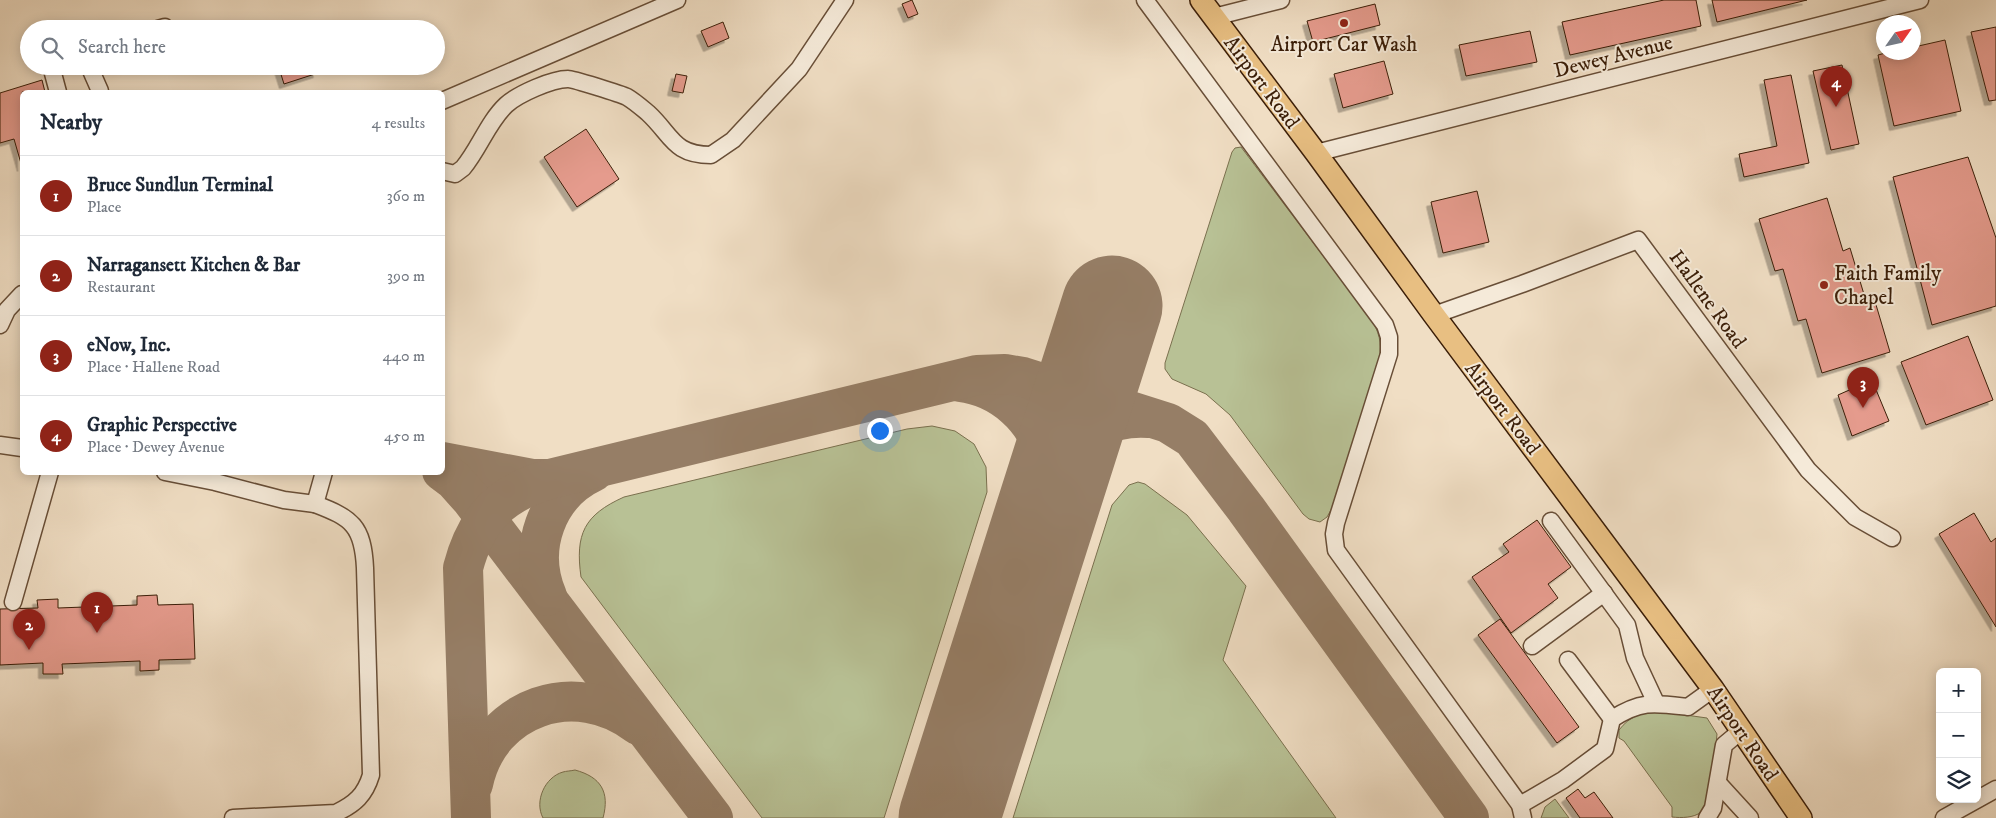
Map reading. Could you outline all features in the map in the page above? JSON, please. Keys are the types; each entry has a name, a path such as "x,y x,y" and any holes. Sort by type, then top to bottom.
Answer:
{"main road":[{"name":"Airport Road","path":"1201,0 1316,152 1434,315 1713,689 1801,818"}],"street":[{"path":"445,100 677,0"},
{"path":"445,172 455,174 463,168 498,114 517,96 549,83 566,79 576,80 627,97 648,114 682,149 694,154 711,155 733,140 799,69 845,0"},
{"path":"1145,0 1385,325 1389,338 1389,354 1336,523 1334,534 1336,550 1346,567 1521,812 1605,749 1612,719 1637,705 1656,704 1688,707 1713,689"},
{"path":"1214,17 1281,0"},
{"name":"Dewey Avenue","path":"1316,152 1920,0"},
{"path":"53,75 57,90"},
{"path":"93,75 100,90"},
{"name":"Hallene Road","path":"1434,315 1638,240 1808,470 1854,517 1892,538"},
{"path":"0,325 7,310 20,296"},
{"path":"0,445 20,448"},
{"path":"13,602 49,475"},
{"path":"180,475 284,500 315,504 337,512 346,518 358,530 362,541 365,577 371,775 368,785 359,799 351,806 336,813 233,818"},
{"path":"315,504 323,475"},
{"path":"1551,521 1627,625 1635,658 1656,704"},
{"path":"1532,646 1604,593"},
{"path":"1568,660 1612,719"},
{"path":"1707,818 1714,808 1724,745 1742,730"},
{"path":"1718,783 1750,818"},
{"path":"1944,818 1996,789"}],"green space":[{"path":"1241,147 1373,322 1378,332 1380,352 1378,363 1332,508 1327,517 1320,522 1309,519 1303,514 1230,415 1206,394 1172,379 1165,369 1165,363 1232,152 1235,148"},
{"path":"932,426 955,431 974,444 986,467 987,492 884,818 762,818 581,577 580,549 581,538 585,528 600,511 624,497 907,429"},
{"path":"1138,482 1145,484 1187,515 1246,586 1223,660 1336,818 1013,818 1112,505 1129,485"},
{"path":"1657,711 1707,718 1717,734 1712,786 1706,805 1701,812 1695,815 1672,817 1672,807 1624,741 1619,738 1619,730 1631,718 1640,714"},
{"path":"575,770 591,777 601,787 605,801 603,818 543,818 540,804 546,784 557,775"},
{"path":"1555,799 1569,818 1541,818 1545,807"}],"building":[{"path":"912,0 918,14 908,18 902,4"},
{"path":"1664,0 1696,0 1701,26 1570,55 1562,22"},
{"path":"1712,0 1807,0 1717,22"},
{"name":"Airport Car Wash","path":"1375,4 1380,25 1313,42 1307,21"},
{"path":"723,22 729,38 708,47 701,31"},
{"path":"1996,27 1996,100 1989,101 1971,32"},
{"path":"1530,31 1537,62 1466,76 1459,45"},
{"path":"1945,40 1961,111 1894,126 1879,60 1921,60 1921,45"},
{"path":"1384,61 1393,94 1343,108 1334,74"},
{"path":"1842,65 1859,144 1831,150 1813,71"},
{"path":"676,74 687,76 683,93 672,91"},
{"path":"281,75 312,75 284,84"},
{"path":"1791,75 1809,163 1744,177 1739,154 1777,146 1764,80"},
{"path":"42,80 44,90 20,90 20,160 14,139 0,143 0,93"},
{"path":"586,129 619,179 577,207 544,157"},
{"path":"1968,157 1996,238 1996,306 1932,325 1893,177"},
{"path":"1477,191 1489,242 1443,253 1431,202"},
{"name":"Faith Family Chapel","path":"1827,198 1843,251 1850,248 1866,301 1874,298 1890,352 1822,373 1806,319 1798,321 1783,269 1775,271 1759,219"},
{"path":"1968,336 1993,400 1926,425 1901,362"},
{"path":"1872,380 1889,421 1852,436 1838,395"},
{"path":"1974,513 1991,542 1996,538 1996,627 1939,534"},
{"path":"1537,520 1571,567 1548,584 1558,598 1511,633 1472,577 1509,552 1503,544"},
{"path":"157,595 158,605 193,604 195,659 159,660 159,670 140,671 140,661 62,664 63,674 43,674 43,663 0,665 0,609 38,608 37,600 58,599 58,608 137,605 137,596"},
{"path":"1500,619 1579,727 1557,743 1478,635"},
{"path":"1578,789 1585,798 1594,792 1613,818 1580,818 1566,798"}],"taxiway":[{"path":"471,818 463,568 475,535 483,522 504,500 533,485 550,479 977,375 1005,374 1023,377 1168,423 1192,438 1246,509 1469,818"},
{"path":"960,382 989,390 1015,407 1026,418 1035,430 1046,459 1051,497"},
{"path":"1061,468 1079,445 1098,429 1120,420 1149,418"},
{"path":"445,463 532,479 549,479"},
{"path":"547,596 541,578 539,560 540,542 545,525 563,494 593,472"},
{"path":"445,473 454,480 471,499 713,818"},
{"path":"473,784 482,757 497,735 516,718 538,707 563,702 588,703 614,711 638,725"}],"runway":[{"path":"949,818 1112,306"}],"place":[{"name":"Airport Car Wash","path":"1344,23"},
{"name":"Graphic Perspective","path":"1836,107"},
{"name":"Faith Family Chapel","path":"1824,285"},
{"name":"eNow, Inc.","path":"1863,408"},
{"name":"Bruce Sundlun Terminal","path":"97,633"},
{"name":"Narragansett Kitchen & Bar","path":"29,650"}]}
